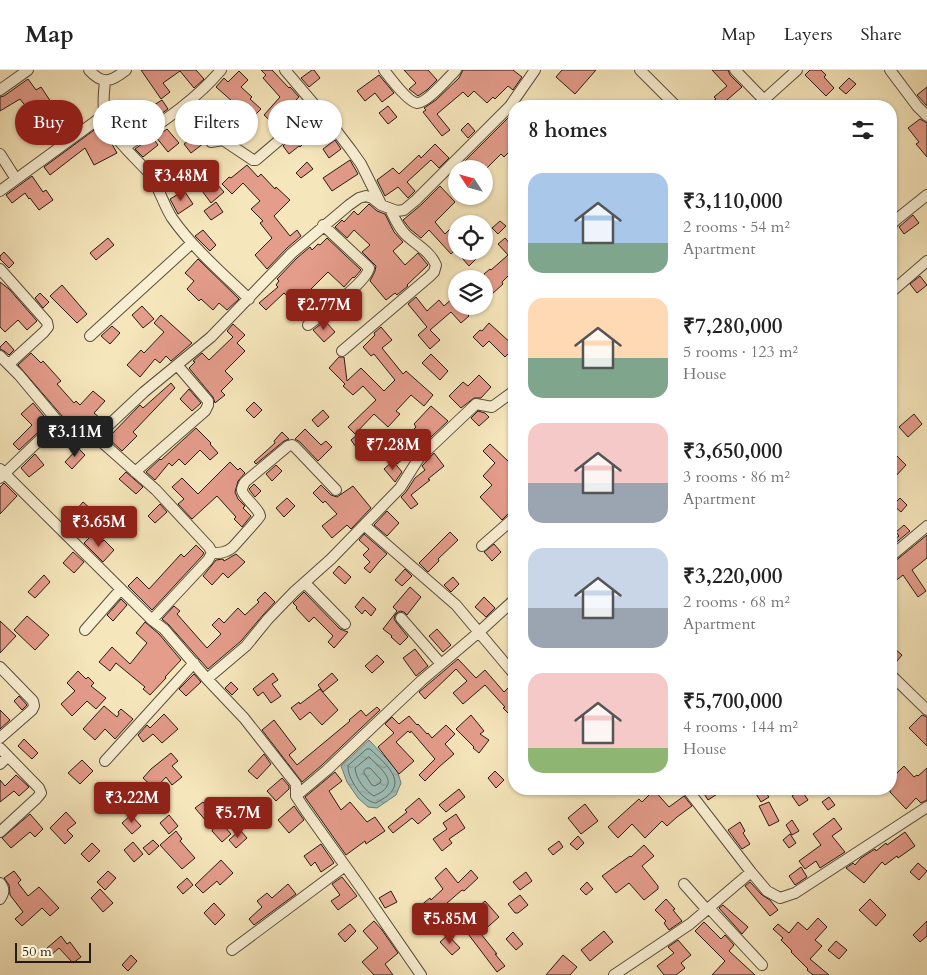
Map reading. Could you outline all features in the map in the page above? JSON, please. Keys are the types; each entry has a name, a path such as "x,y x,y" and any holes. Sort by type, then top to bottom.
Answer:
{"street":[{"path":"0,90 28,70"},
{"path":"90,70 95,76 105,81 114,78 126,70"},
{"path":"221,70 195,97 125,147 152,179 171,216 192,243 248,299"},
{"path":"284,70 310,100"},
{"path":"384,70 406,96 416,103 428,98 456,70"},
{"path":"515,98 535,70"},
{"path":"640,70 670,100"},
{"path":"735,70 759,100"},
{"path":"764,100 797,70"},
{"path":"890,70 917,106 927,116"},
{"path":"104,100 105,81"},
{"path":"421,975 296,796 296,784 244,718 164,629 152,620 2,473 50,430 58,428 87,440 96,437 144,392 211,337 292,253 348,205 366,196 386,207 397,211 404,210 508,108"},
{"path":"0,190 93,123"},
{"path":"342,139 361,164 400,228 432,257 436,265 434,272 429,277 342,351"},
{"path":"230,145 253,160 256,160 274,145"},
{"path":"0,154 16,179"},
{"path":"897,218 927,195"},
{"path":"308,325 355,286 368,274 369,270 367,266 323,226"},
{"path":"90,336 192,243"},
{"path":"897,287 927,261"},
{"path":"0,269 47,322 48,327 9,364"},
{"path":"0,356 65,430"},
{"path":"135,472 205,411 208,405 208,401 177,365"},
{"path":"207,679 246,646 294,592 332,559 400,488 419,458 476,404 492,407 508,395"},
{"path":"96,437 156,490 209,547 212,553"},
{"path":"212,553 228,551 260,516 256,508 244,495 243,487 245,482 288,446 295,446 336,490"},
{"path":"482,546 508,523"},
{"path":"364,525 456,605 508,667"},
{"path":"897,550 927,526"},
{"path":"152,620 208,560 212,553"},
{"path":"305,583 345,624"},
{"path":"85,630 121,589"},
{"path":"296,796 327,770 421,681 508,605"},
{"path":"402,618 441,664"},
{"path":"104,761 194,663"},
{"path":"0,667 33,701 34,706 32,710 1,735"},
{"path":"897,681 927,710"},
{"path":"0,748 39,788 41,793 0,832"},
{"path":"0,764 8,756"},
{"path":"694,795 751,872 767,891 780,898 795,893 927,807"},
{"path":"232,950 345,866"},
{"path":"614,975 690,924 751,872"},
{"path":"0,883 4,888 4,893 0,899"},
{"path":"684,884 762,965"}],"water":[{"path":"369,740 397,770 401,783 396,795 377,808 368,807 358,798 347,782 341,766"}],"building":[{"path":"141,70 196,70 204,79 194,88 180,71 163,83 170,92 161,99"},
{"path":"261,70 272,70 299,97 296,100 277,100 280,97 263,78 266,75"},
{"path":"312,70 320,78 309,87 301,78"},
{"path":"404,70 428,70 437,80 418,96 409,89 416,83"},
{"path":"463,70 513,70 522,77 513,90 508,86 495,99 493,97 487,103 474,91 468,97 463,92 437,114 450,130 442,136 423,112 426,110 424,108 436,100 459,78"},
{"path":"562,70 596,70 575,94 556,77"},
{"path":"712,70 728,70 730,75 742,87 727,100 715,100 716,99 714,97 727,86"},
{"path":"810,70 821,70 826,75 824,77 834,88 826,96 805,75"},
{"path":"239,71 248,80 241,87 252,97 251,100 231,100 216,87 224,78 228,82"},
{"path":"379,75 394,93 382,102 375,93 365,101 357,91"},
{"path":"849,78 856,84 846,94 839,88"},
{"path":"28,79 36,90 41,87 50,100 15,100 15,102 0,111 0,97"},
{"path":"927,87 927,106 917,95"},
{"path":"388,106 397,117 388,124 379,113"},
{"path":"268,110 268,119 264,115"},
{"path":"508,118 508,153 504,157 501,154 493,162 493,160 466,160"},
{"path":"920,119 927,123 927,157 916,144 919,142 908,128"},
{"path":"468,123 475,131 468,138 461,130"},
{"path":"167,129 175,138 175,145 177,145 168,152 162,145 165,145 165,130"},
{"path":"93,131 93,145 112,145 117,153 94,165 85,148 50,175 44,167 74,145 83,145 83,138"},
{"path":"435,144 449,158 439,168 431,160 407,182 415,191 408,198 398,187 385,196 377,180 393,168 399,174 419,155 421,158"},
{"path":"141,145 158,145 143,157 135,149"},
{"path":"185,145 201,145 191,153"},
{"path":"284,145 302,145 289,154 283,146"},
{"path":"328,145 338,145 341,149 329,158 323,149"},
{"path":"350,160 358,174 332,191 323,178"},
{"path":"307,162 313,169 301,178 296,173"},
{"path":"247,165 258,177 261,174 275,189 276,187 290,200 274,216 290,236 297,230 301,236 267,269 255,255 272,238 260,223 263,221 251,209 260,201 243,183 232,194 222,184"},
{"path":"208,174 224,192 211,203 197,184"},
{"path":"32,176 43,192 46,190 53,200 39,210 25,193 12,203 6,195"},
{"path":"440,186 448,195 448,205 452,205 435,222 445,234 448,231 448,251 429,230 421,238 403,220"},
{"path":"185,192 193,204 178,214 170,199"},
{"path":"216,202 223,212 211,220 204,211"},
{"path":"369,204 377,211 385,214 394,232 403,242 393,251 405,265 418,253 428,265 408,286 397,295 395,293 386,300 370,281 376,266 362,252 370,245 354,230 347,238 335,227 342,220 344,222 354,211 358,215"},
{"path":"913,215 919,223 904,234 899,227"},
{"path":"500,221 506,226 498,234 493,227"},
{"path":"203,230 216,245 210,251 195,236"},
{"path":"108,238 114,245 96,260 90,253"},
{"path":"327,238 361,270 344,287 328,272 304,296 308,301 300,309 284,293 266,310 259,303 278,287 276,285 279,281 277,279 310,247 312,250"},
{"path":"505,238 508,241 508,255 498,244"},
{"path":"4,252 14,263 9,268 0,259"},
{"path":"508,255 508,276 502,282 503,284 493,293 493,270 491,270"},
{"path":"198,259 239,299 227,310 219,303 213,310 201,299 199,301 187,289 194,281 185,273"},
{"path":"464,260 475,260 469,266"},
{"path":"920,276 927,285 917,293 910,284"},
{"path":"0,282 9,289 37,321 27,330 18,320 5,332 0,327"},
{"path":"62,285 87,314 77,323 50,296"},
{"path":"40,293 49,302 43,308 35,298"},
{"path":"416,297 427,311 439,300 444,306 448,302 448,315 430,330 440,340 430,349 418,335 427,327 408,304"},
{"path":"142,306 154,319 143,328 132,315"},
{"path":"161,315 192,343 171,361 166,356 160,363 155,359 140,377 127,365 141,350 144,353 164,332 154,323"},
{"path":"454,315 469,316 461,323"},
{"path":"325,321 335,332 324,342 313,330"},
{"path":"489,323 508,340 508,354 505,357 489,341 483,347 473,337 480,330 482,331"},
{"path":"233,324 245,335 237,343 245,351 225,371 233,379 221,391 225,395 215,403 213,397 189,368 195,362 193,361 202,353 209,360 233,337 227,331"},
{"path":"112,326 120,333 110,344 101,336"},
{"path":"381,327 392,340 382,348 403,374 406,371 433,395 424,406 411,395 396,411 400,414 388,427 374,414 355,434 348,427 376,400 363,386 353,395 329,368 339,357 344,357 347,381 361,368 384,391 395,380 374,354 371,356 363,347"},
{"path":"6,341 14,350 9,355 0,349"},
{"path":"31,353 41,363 43,361 61,381 57,384 74,403 76,401 80,405 93,391 105,401 94,413 100,418 87,432 69,424 18,365"},
{"path":"431,354 448,371 440,380 422,363"},
{"path":"479,375 491,387 481,398 474,398 461,408 449,396 463,382 468,386"},
{"path":"171,383 175,388 133,432 137,436 122,451 108,438 140,405 143,408"},
{"path":"189,389 201,403 192,411 180,399"},
{"path":"254,402 262,410 254,418 246,410"},
{"path":"33,403 49,422 19,450 13,444 32,425 21,414"},
{"path":"431,406 448,421 413,454 411,452 397,464 385,450 396,440 399,444 416,427 414,424"},
{"path":"323,410 329,417 318,427 312,420"},
{"path":"478,411 485,413 489,417 479,426 471,418"},
{"path":"914,414 922,424 908,437 899,427"},
{"path":"196,428 218,453 210,460 200,450 185,465 179,459 172,466 169,463 155,480 146,472 161,460"},
{"path":"305,429 321,445 326,441 332,447 318,461 295,439"},
{"path":"282,432 289,439 256,464 254,462 275,443 274,441"},
{"path":"357,435 364,445 358,450 351,440"},
{"path":"490,444 508,461 508,514 502,520 480,497 492,485 483,476 495,463 483,451"},
{"path":"78,448 85,455 72,469 65,462"},
{"path":"434,453 444,466 411,495 418,504 411,509 401,497 415,478 425,470 422,466"},
{"path":"35,454 44,465 29,477 21,468"},
{"path":"897,456 906,465 897,475"},
{"path":"393,461 402,472 395,482 384,469"},
{"path":"230,462 238,470 240,468 245,473 238,481 235,492 238,499 245,506 243,508 251,516 242,527 234,519 236,517 217,496 192,519 178,504 184,499 172,487 182,478 198,494"},
{"path":"276,465 282,471 272,481 266,474"},
{"path":"126,472 143,487 136,494 119,479"},
{"path":"4,483 17,496 0,514 0,487"},
{"path":"254,484 261,491 255,497 249,489"},
{"path":"321,485 331,495 337,497 353,486 371,508 351,529 347,525 332,538 322,526 337,514 325,501 323,503 313,493"},
{"path":"287,498 295,506 284,517 276,508"},
{"path":"900,498 907,505 901,512 897,508 897,501"},
{"path":"83,502 92,510 73,532 65,523"},
{"path":"160,504 167,512 155,523 148,516"},
{"path":"387,511 399,523 387,536 374,525"},
{"path":"904,525 910,531 897,542 899,536 897,531"},
{"path":"450,532 458,540 438,559 439,561 428,572 419,563"},
{"path":"93,534 102,542 104,540 114,550 103,562 84,543"},
{"path":"364,534 387,554 370,573 364,568 370,562 363,555 369,549 359,540"},
{"path":"927,535 927,558 912,570 926,591 918,597 903,575 897,580 897,560"},
{"path":"494,544 501,552 492,561 484,552"},
{"path":"196,545 204,553 202,556 152,610 128,586 137,577 149,589 181,554 184,557"},
{"path":"73,552 84,562 74,573 63,563"},
{"path":"236,554 245,562 228,578 223,573 212,585 203,576 216,560 223,559 224,561"},
{"path":"339,566 351,577 345,584 333,573"},
{"path":"405,569 412,576 402,586 395,580"},
{"path":"44,575 50,582 35,598 28,592"},
{"path":"453,577 459,584 451,592 444,585"},
{"path":"410,587 421,597 407,615 400,611 395,615 394,619 408,637 400,645 383,629 397,611 393,607"},
{"path":"265,592 275,602 241,641 208,669 162,619 174,606 180,611 177,614 207,648 221,634 212,625 219,618 224,623 238,608 245,615 259,602 257,600"},
{"path":"304,592 340,629 348,632 334,648 328,642 333,636 314,617 309,622 293,603"},
{"path":"363,597 376,609 371,616 365,610 362,614 355,607"},
{"path":"484,597 495,608 486,617 475,607"},
{"path":"121,599 127,605 113,621 107,615"},
{"path":"27,616 49,635 35,650 14,630"},
{"path":"0,621 16,636 0,653"},
{"path":"145,622 159,634 181,660 150,695 143,689 145,687 116,663 110,671 99,662 112,647 130,664 147,643 136,633"},
{"path":"437,629 451,645 443,652 429,636"},
{"path":"415,649 428,666 416,676 403,658"},
{"path":"897,651 902,655 897,661"},
{"path":"377,655 384,662 372,673 365,666"},
{"path":"458,659 476,678 485,670 504,692 508,688 508,713 485,685 463,704 453,693 467,681 456,669 425,699 419,692"},
{"path":"78,671 86,679 88,677 94,683 91,686 106,698 96,709 87,701 72,716 61,704 75,691 67,683"},
{"path":"273,673 278,680 272,684 281,696 271,703 263,692 258,696 253,689"},
{"path":"332,673 338,680 323,692 318,685"},
{"path":"194,674 201,682 186,696 179,689"},
{"path":"231,682 238,689 232,695 225,688"},
{"path":"320,689 338,710 322,725 310,712 300,720 291,708 299,702 300,704"},
{"path":"19,696 27,705 22,710 14,701"},
{"path":"104,706 117,717 121,709 133,719 115,739 105,729 95,740 83,729"},
{"path":"377,707 380,710 302,782 262,730 274,720 296,749 289,755 297,765 361,710 366,716"},
{"path":"0,710 10,720 0,729"},
{"path":"164,714 178,729 162,743 153,734 143,742 138,735 147,725 150,728"},
{"path":"471,715 484,731 480,734 489,740 479,753 456,729"},
{"path":"922,715 927,717 927,746 909,728"},
{"path":"409,716 432,738 446,725 455,734 445,744 454,754 425,781 419,775 435,759 411,731 410,733 408,731 396,742 414,761 399,774 378,747 394,733 385,724 392,717 399,724"},
{"path":"24,739 38,753 32,759 18,746"},
{"path":"171,753 178,761 172,766 182,777 172,785 166,777 155,789 143,778"},
{"path":"264,754 271,764 257,779 248,771"},
{"path":"82,760 93,771 80,784 68,773"},
{"path":"904,766 914,777 927,768 927,800 921,803 916,798 906,809 893,795 897,795 897,773"},
{"path":"495,771 504,780 496,788 488,778"},
{"path":"335,772 342,781 329,791 341,810 350,802 367,822 375,817 385,831 366,844 365,841 346,855 305,797"},
{"path":"16,775 29,787 19,796 14,791 0,802 0,780 5,786"},
{"path":"282,778 289,786 289,789 276,801 267,791"},
{"path":"459,789 465,797 446,812 439,805"},
{"path":"649,795 658,795 669,807 684,796 692,806 667,826 662,821 645,838 632,824 618,838 608,827 639,799 642,802"},
{"path":"705,795 716,795 708,800"},
{"path":"757,795 768,795 769,797 761,802"},
{"path":"804,795 808,800 799,806 792,796"},
{"path":"829,797 835,805 828,810 822,802"},
{"path":"419,798 431,813 418,824 412,818 393,833 388,827 407,812 405,810"},
{"path":"203,802 231,834 222,842 195,808"},
{"path":"769,802 779,821 769,826 759,806"},
{"path":"585,804 598,821 581,834 568,818"},
{"path":"294,806 304,820 289,833 278,820"},
{"path":"66,812 76,823 67,830 73,836 65,844 50,828"},
{"path":"30,814 43,829 35,837 30,832 11,848 2,838"},
{"path":"456,814 465,828 449,839 452,843 442,851 433,839 447,829 443,823"},
{"path":"131,815 141,826 132,834 122,823"},
{"path":"169,815 178,826 169,834 160,823"},
{"path":"834,818 842,829 832,836 845,852 820,868 816,861 805,869 799,861 821,845 813,834"},
{"path":"792,820 799,831 792,835 786,825"},
{"path":"740,822 745,831 743,833 750,844 742,849 728,830"},
{"path":"240,830 247,838 236,848 229,840"},
{"path":"176,831 182,839 180,841 195,858 182,869 160,845"},
{"path":"905,832 915,846 885,865 882,862 864,883 846,868 853,863 855,865 861,858 875,849 876,851 886,843 887,845"},
{"path":"790,834 796,843 789,848 783,840"},
{"path":"578,836 584,843 577,850 570,844"},
{"path":"153,840 159,846 149,855 143,848"},
{"path":"559,841 563,847 553,855 548,849"},
{"path":"133,842 143,854 134,862 124,850"},
{"path":"92,843 100,851 89,862 81,854"},
{"path":"321,844 334,863 321,872 315,862 311,866 304,856"},
{"path":"644,845 654,856 642,866 658,886 658,889 644,900 629,883 616,893 602,876 631,857"},
{"path":"221,860 233,873 220,885 217,881 203,893 195,885"},
{"path":"918,863 927,871 919,880 910,872"},
{"path":"801,867 807,877 795,885 789,876"},
{"path":"446,868 458,883 471,870 478,878 439,910 442,913 427,926 415,910 430,898 431,900 443,889 435,878"},
{"path":"14,871 21,880 18,883 28,896 39,887 59,908 50,916 42,908 22,926 15,919 23,912 10,895 9,885 4,878"},
{"path":"108,871 116,878 105,890 97,882"},
{"path":"526,872 532,881 520,890 513,882"},
{"path":"342,877 357,896 338,910 331,901 340,895 332,884"},
{"path":"187,878 193,885 183,894 177,887"},
{"path":"587,882 593,889 586,895 580,889"},
{"path":"750,882 778,910 770,916 745,886"},
{"path":"288,884 296,894 254,925 249,919 262,907 257,901 267,893 272,898"},
{"path":"100,889 113,903 103,912 91,898"},
{"path":"391,891 397,902 385,908 379,898"},
{"path":"520,895 528,905 518,913 515,913 508,904"},
{"path":"666,899 682,921 669,930 664,923 666,921 655,910"},
{"path":"870,899 886,915 876,926 859,910"},
{"path":"485,901 499,917 481,934 505,966 497,972 462,926 476,915 473,911"},
{"path":"214,903 225,915 215,925 204,913"},
{"path":"723,905 748,927 742,934 719,908"},
{"path":"818,918 827,927 815,940 822,946 810,959 829,975 813,975 781,940 783,938 773,929 778,924 789,933 798,922 807,930"},
{"path":"374,921 398,953 385,964 393,975 374,975 362,962 378,948 363,931"},
{"path":"927,921 927,936 920,942 913,935"},
{"path":"704,922 721,939 725,935 734,945 729,951 755,975 712,975 725,961 695,931"},
{"path":"350,924 356,931 345,942 338,934"},
{"path":"604,931 613,942 590,961 581,950"},
{"path":"513,932 523,944 516,950 506,939"},
{"path":"448,935 460,948 452,955 440,942"},
{"path":"61,936 67,944 70,942 81,957 73,963 59,948 51,955 46,949"},
{"path":"678,940 691,955 681,963 685,968 676,975 664,975 657,966 674,953 668,947"},
{"path":"836,941 847,950 839,959 828,950"},
{"path":"131,955 137,961 128,971 122,965"},
{"path":"563,955 577,967 570,975 546,975"}]}
